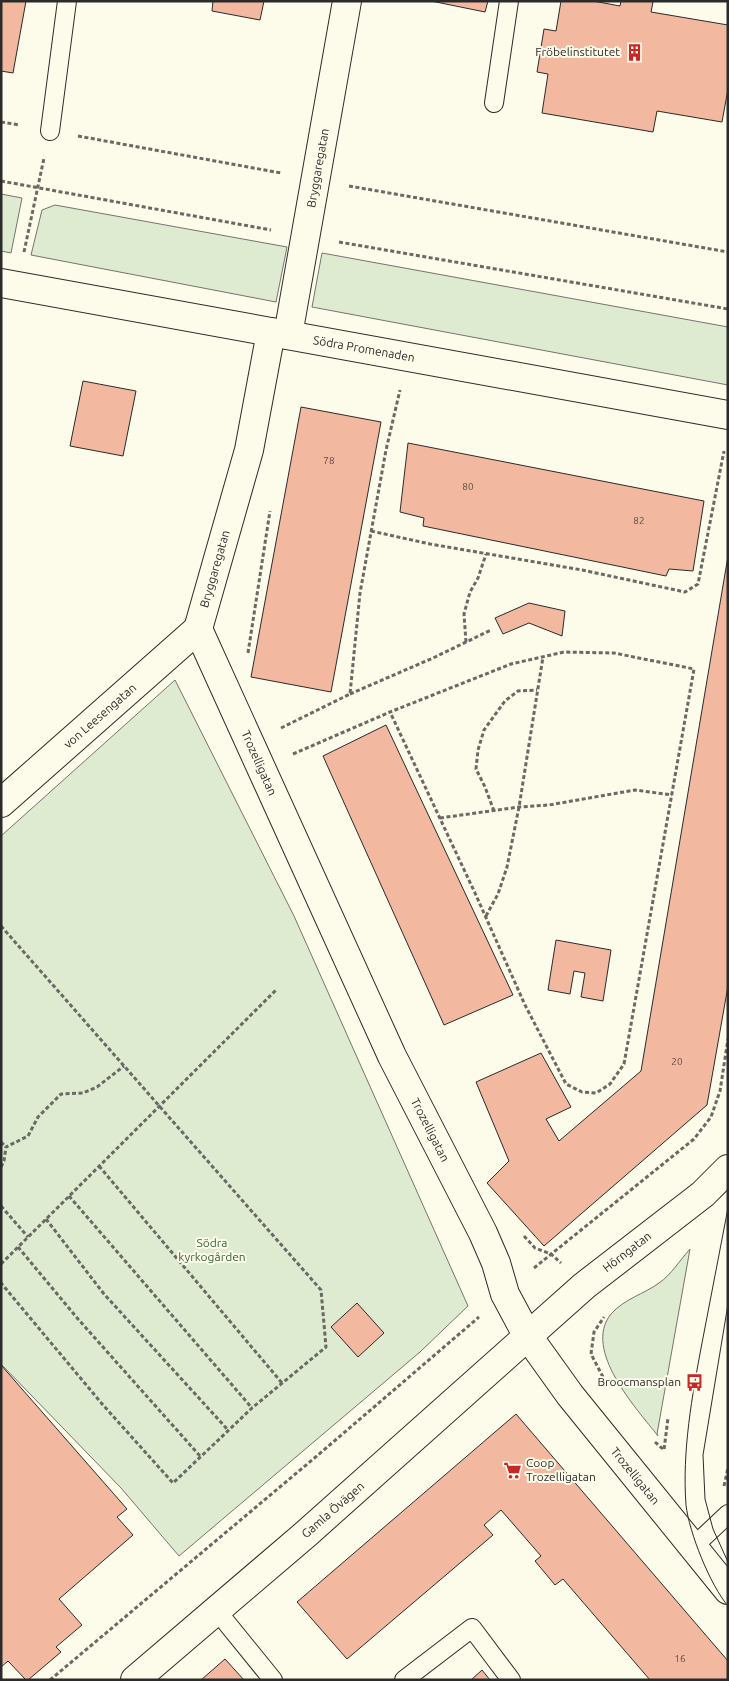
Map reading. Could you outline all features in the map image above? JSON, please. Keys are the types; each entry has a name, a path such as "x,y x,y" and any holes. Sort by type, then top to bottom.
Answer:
{"street":[{"name":"Bryggaregatan","path":"198,629 249,450 306,236 347,1"},
{"name":"Södra Promenaden","path":"9,284 728,416"},
{"name":"von Leesengatan","path":"1,803 198,629"},
{"name":"Trozelligatan","path":"198,629 392,1056 483,1233 496,1263 505,1294 527,1336 570,1395 728,1590"},
{"name":"Hörngatan","path":"527,1336 606,1268 703,1194 728,1169"},
{"name":"Gamla Övägen","path":"135,1680 217,1611 455,1402 527,1336"}],"lane":[{"path":"50,131 67,1"},
{"path":"494,103 509,1"},
{"path":"693,1547 728,1514"},
{"path":"217,1611 273,1680"},
{"path":"404,1680 472,1628 511,1680"}],"path":[{"path":"1,122 316,180 728,252"},
{"path":"9,284 38,188 50,131"},
{"path":"1,181 728,309"},
{"path":"391,388 410,392"},
{"path":"350,694 360,593 386,450 400,390"},
{"path":"371,531 430,544 582,570 685,592 698,584 726,452 715,450"},
{"path":"246,662 271,504"},
{"path":"466,642 464,614 470,592 478,578 486,554"},
{"path":"280,728 491,630"},
{"path":"292,754 390,712 511,664 564,652 614,653 694,669 624,1064 610,1084 596,1093 582,1092 566,1084 525,1005 390,712"},
{"path":"485,916 498,894 506,867 543,657"},
{"path":"494,812 485,786 476,769 478,750 484,730 505,701 518,691 537,690"},
{"path":"440,818 494,812 518,807 548,805 635,790 672,795"},
{"path":"1,926 321,1290 326,1347 252,1408 173,1483 103,1405 1,1283"},
{"path":"1,1264 277,989"},
{"path":"50,1680 318,1455 551,1254 694,1139 711,1118 720,1092 728,1039"},
{"path":"6,1147 28,1136 38,1117 61,1094 83,1093 97,1087 124,1066"},
{"path":"1,1142 6,1147"},
{"path":"1,1167 6,1147"},
{"path":"99,1166 282,1383"},
{"path":"69,1196 252,1408"},
{"path":"1,1206 28,1237"},
{"path":"46,1219 104,1294 228,1430"},
{"path":"522,1234 535,1248 551,1254 609,1310 594,1332 591,1354 606,1384"},
{"path":"18,1247 200,1456"},
{"path":"650,1437 664,1450 668,1418"}],"green space":[{"path":"1,194 22,198 11,253 1,251"},
{"path":"55,205 287,247 276,302 31,255 42,210"},
{"path":"322,253 728,327 728,385 312,307"},
{"name":"Södra kyrkogården","path":"175,680 294,916 468,1306 420,1352 179,1556 121,1488 1,1364 1,836"},
{"path":"690,1249 658,1436 626,1395 616,1378 603,1344 604,1328 611,1314 616,1309 663,1280"}],"building":[{"path":"1,1 26,1 13,73 1,71"},
{"path":"213,1 264,1 260,20 212,11"},
{"path":"431,1 488,1 485,12"},
{"name":"Fröbelinstitutet","path":"561,1 593,1 620,6 621,1 651,1 653,2 651,12 728,25 728,89 722,122 657,111 653,132 542,113 548,74 537,72 544,29 556,31"},
{"path":"83,381 136,391 123,456 70,446"},
{"path":"301,407 381,422 331,692 251,677"},
{"path":"408,443 704,501 693,571 669,569 666,576 423,526 424,518 400,512"},
{"path":"728,556 728,986 707,1105 544,1246 487,1183 509,1161 476,1082 541,1053 571,1107 546,1119 559,1141 641,1071"},
{"path":"529,603 565,611 562,636 529,623 503,634 495,618"},
{"path":"386,725 513,995 444,1025 323,756"},
{"path":"556,940 611,950 603,1001 581,997 585,973 574,971 570,994 548,990"},
{"path":"357,1303 384,1333 358,1357 331,1327"},
{"path":"1,1365 127,1509 117,1517 133,1535 59,1599 82,1625 56,1647 61,1652 28,1680 8,1661 1,1667"},
{"path":"516,1414 728,1661 728,1680 650,1680 563,1579 555,1585 535,1561 541,1556 501,1510 484,1525 493,1535 347,1659 297,1602"},
{"path":"225,1659 244,1680 201,1680"},
{"path":"482,1670 490,1680 471,1680"}],"tram line":[{"path":"728,1208 691,1403 685,1464 686,1505 691,1529 701,1558 714,1585 728,1606"},
{"path":"728,1304 703,1455 705,1499 713,1529 728,1562"}],"place":[{"name":"Fröbelinstitutet","path":"634,52"},
{"name":"Broocmansplan","path":"695,1382"},
{"name":"Coop Trozelligatan","path":"512,1470"}]}
